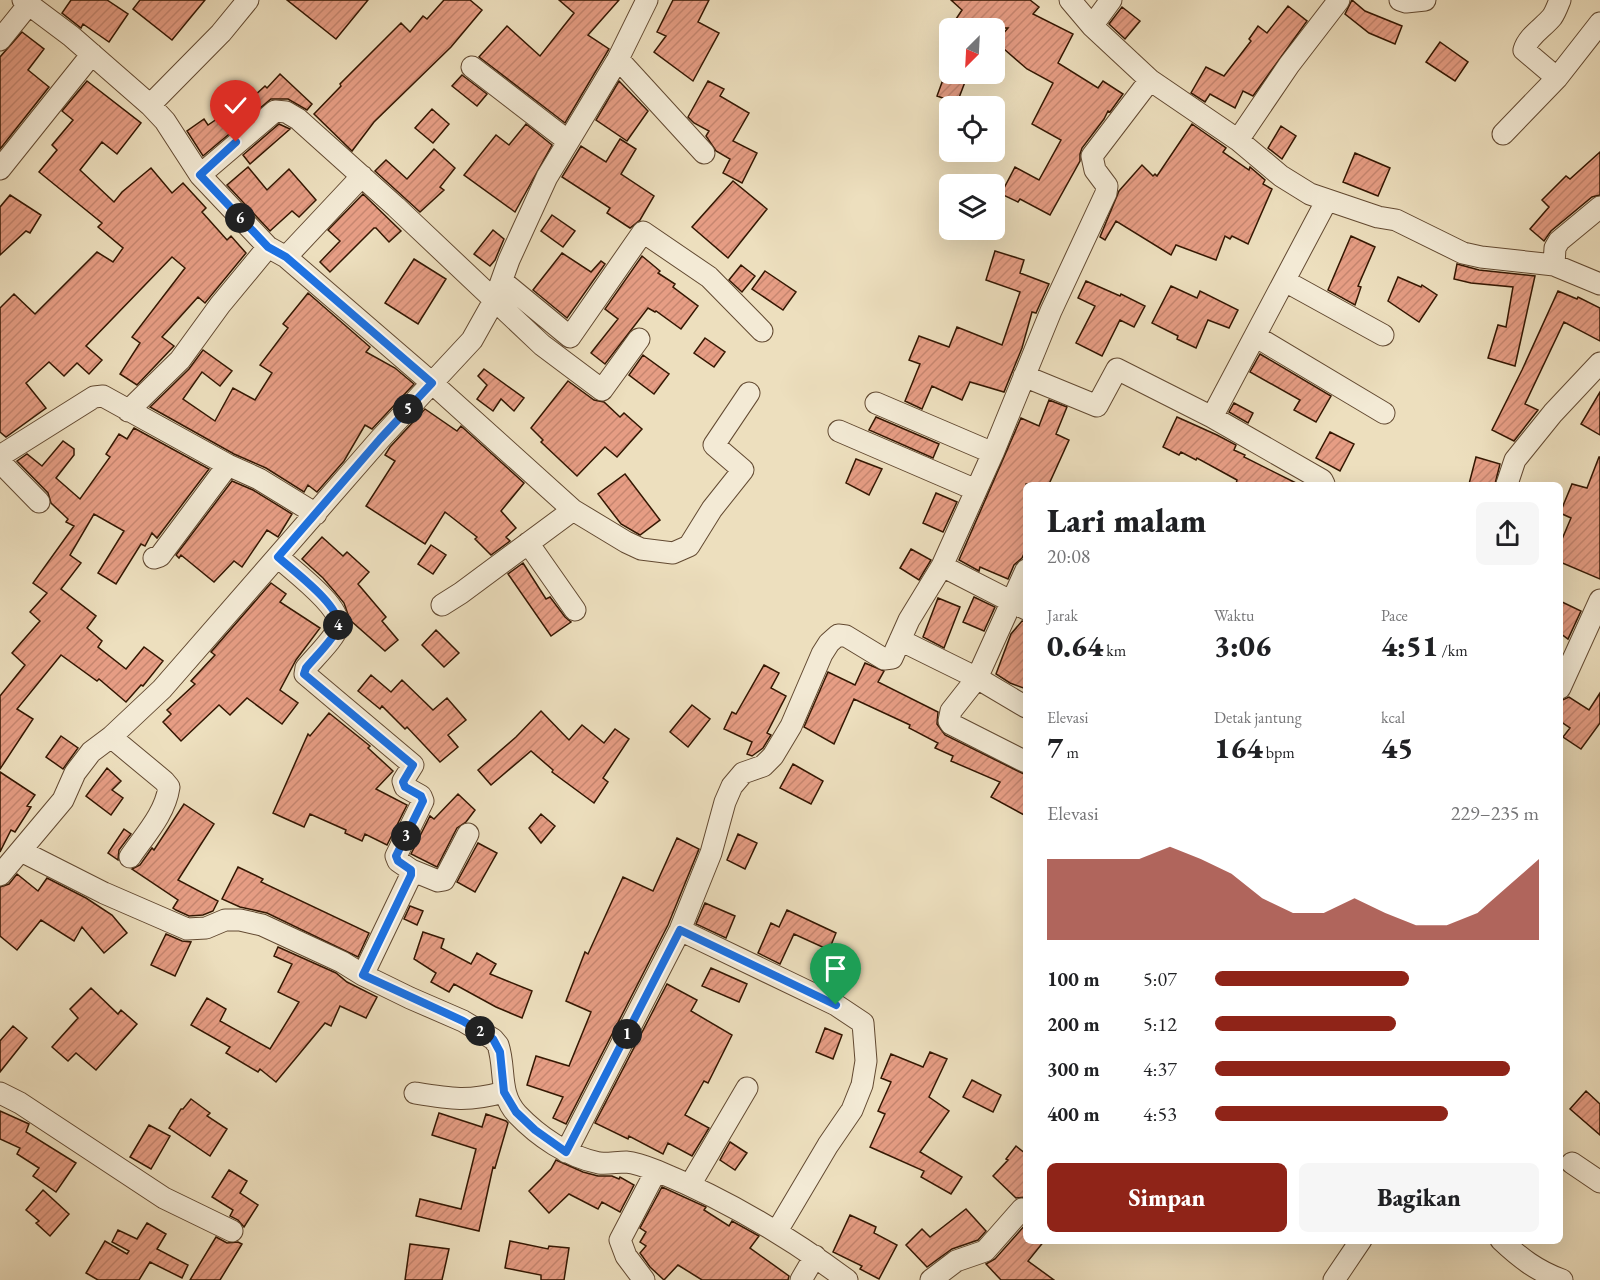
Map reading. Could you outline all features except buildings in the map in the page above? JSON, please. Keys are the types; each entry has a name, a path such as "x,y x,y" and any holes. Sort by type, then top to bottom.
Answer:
{"street":[{"path":"150,105 221,33 248,0"},
{"path":"647,0 618,59 568,141 531,209 499,290 472,340 380,439 162,689 111,737 91,752 75,773 63,800 8,860 188,928 206,928 225,920 240,920 262,925 463,1021 493,1039 500,1052 504,1092 516,1112 535,1130 566,1152 599,1163 640,1164 690,1185 777,1231 847,1280"},
{"path":"1070,0 1092,26 1150,80 1238,140 1281,176 1310,194 1378,217 1396,220 1463,253 1554,265 1600,284"},
{"path":"1092,26 1111,0"},
{"path":"1238,140 1289,65 1339,0"},
{"path":"1400,0 1406,2 1425,0"},
{"path":"1557,78 1524,50 1524,46 1553,16 1560,0"},
{"path":"0,40 26,2 92,54 165,121 200,175 277,252 432,383 573,510 626,542 641,549 673,553 689,546 712,509 743,470 714,445 749,393"},
{"path":"1503,134 1557,78 1600,24"},
{"path":"0,169 92,54"},
{"path":"618,59 704,153"},
{"path":"472,67 568,141"},
{"path":"566,1152 680,930 711,854 725,802 732,786 743,773 763,766 773,756 791,726 822,654 838,635 846,636 884,659 892,658 909,620 942,566 993,453 1051,311 1106,193 1107,186 1095,170 1092,156 1150,80"},
{"path":"200,175 275,111 286,112 298,119 362,176 499,290 570,337 644,232 709,277 762,331"},
{"path":"128,411 180,360 220,305 362,176"},
{"path":"1212,417 1327,200"},
{"path":"1554,265 1554,248 1559,241 1600,207"},
{"path":"1285,281 1383,335"},
{"path":"499,290 542,345 606,393 639,339"},
{"path":"1255,336 1384,413"},
{"path":"1508,482 1515,460 1553,413 1600,363"},
{"path":"1024,376 1104,410 1117,369 1212,417 1323,482"},
{"path":"39,502 3,449 21,444 96,396 103,396 228,465 259,479 316,514"},
{"path":"876,403 993,453"},
{"path":"839,430 976,490"},
{"path":"154,558 160,556 228,465"},
{"path":"441,605 461,593 573,510"},
{"path":"528,543 575,610"},
{"path":"278,557 329,603 338,620 336,630 306,668 304,674 413,765 403,782 405,787 421,796 423,801 396,856 398,861 411,870 438,881 444,880 468,834"},
{"path":"942,566 1019,606"},
{"path":"1023,585 1019,606 977,678 951,711 949,721 1023,760"},
{"path":"1563,681 1600,600"},
{"path":"900,640 977,678 1023,705"},
{"path":"111,737 169,787 167,801 130,857"},
{"path":"363,975 411,875 411,870"},
{"path":"680,930 836,1005 863,1023 866,1061 862,1085 852,1110 828,1145 777,1231"},
{"path":"690,1185 747,1088"},
{"path":"415,1093 454,1099 481,1098 504,1092"},
{"path":"0,1093 20,1103 164,1198 232,1231"},
{"path":"1572,1163 1600,1182"},
{"path":"644,1280 626,1256 620,1240 656,1171"},
{"path":"931,1280 956,1261 985,1251 1022,1209"},
{"path":"1334,1280 1358,1244"},
{"path":"1506,1244 1528,1264 1562,1280"},
{"path":"801,1280 815,1256"}],"route":[{"path":"236,142 200,175 268,247 286,257 432,383 380,439 278,557 329,603 336,612 338,620 336,630 306,668 304,674 413,765 403,782 405,787 421,796 423,801 396,856 398,861 411,870 411,875 363,975 463,1021 493,1039 500,1052 504,1092 516,1112 535,1130 566,1152 680,930 836,1005"}]}
